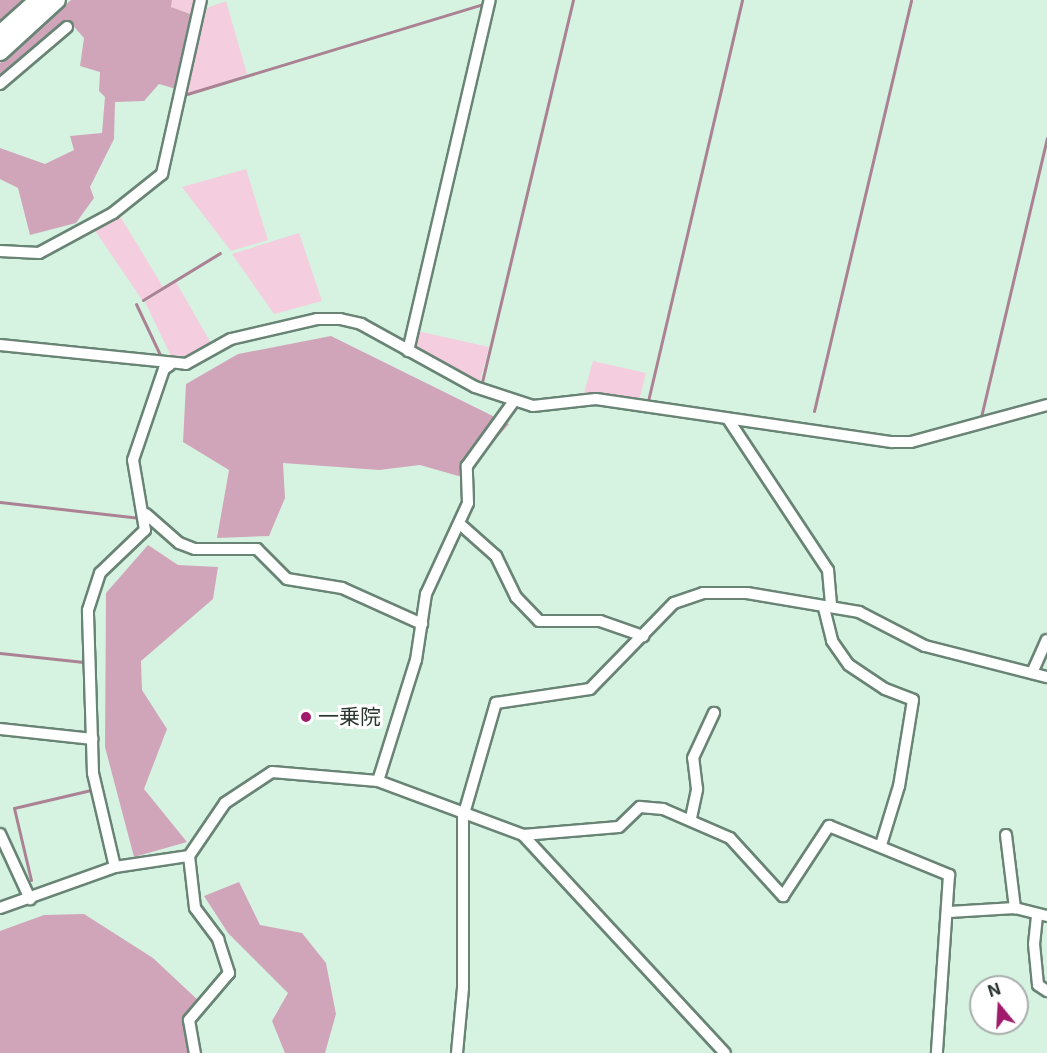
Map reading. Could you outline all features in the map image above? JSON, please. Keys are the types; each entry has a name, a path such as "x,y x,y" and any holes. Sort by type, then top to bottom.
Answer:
{"main road":[{"path":"0,34 38,0"},
{"path":"0,52 57,0"}],"street":[{"path":"0,251 39,254 113,213 162,174 201,0"},
{"path":"408,351 490,0"},
{"path":"0,84 67,27"},
{"path":"0,345 170,365 186,364 231,339 317,319 361,324 408,351 513,401 561,407 596,399 728,419 911,442 1047,405"},
{"path":"170,365 164,369 133,460 136,495 146,514 179,543 195,549 257,549 287,579 342,588 422,624"},
{"path":"378,782 422,624 426,594 461,525 468,503 467,466 513,401"},
{"path":"728,419 828,570 827,608 832,641 849,665 885,690 914,700 899,786 881,845"},
{"path":"115,867 93,773 92,588 100,573 135,544 145,530 146,514"},
{"path":"461,525 496,556 516,597 540,621 600,621 643,636"},
{"path":"457,1053 464,988 463,817 496,703 590,689 683,597 703,593 747,593 859,612 925,646 1047,677"},
{"path":"1032,673 1047,640"},
{"path":"691,818 697,789 693,759 714,713"},
{"path":"0,729 92,739"},
{"path":"195,1053 189,1020 229,973 218,939 195,908 189,856 225,803 272,772 378,782 463,817 523,835 619,827 640,807 691,818 730,838 783,896 830,826 881,845 949,875 949,912 940,945 937,1053"},
{"path":"0,834 30,899"},
{"path":"523,835 725,1053"},
{"path":"1006,835 1015,908"},
{"path":"0,908 115,867 189,856"},
{"path":"949,912 1015,908 1042,916 1034,944 1038,985 1047,991"}],"shaded area":[{"path":"0,0 23,0 0,20"},
{"path":"71,0 172,0 171,7 193,15 176,89 159,84 144,101 115,102 114,139 90,187 94,198 76,223 30,235 18,188 0,179 0,148 45,164 74,150 70,136 102,133 105,97 99,91 100,72 80,66 84,38 68,20 0,80 0,63"},
{"path":"172,0 197,0 193,15 171,7"},
{"path":"226,1 247,74 185,95 207,8"},
{"path":"246,169 268,240 231,251 182,187"},
{"path":"120,216 163,287 142,300 94,229"},
{"path":"299,233 322,301 274,314 232,254"},
{"path":"176,282 212,345 183,360 172,358 145,302"},
{"path":"417,331 489,347 480,381 414,346"},
{"path":"331,336 509,424 462,477 420,465 379,470 283,463 285,498 269,536 217,538 229,470 183,442 186,384 238,354"},
{"path":"593,361 646,373 639,401 584,393"},
{"path":"148,545 178,565 218,567 213,599 141,661 142,690 167,729 144,789 187,842 134,857 105,747 106,593"},
{"path":"239,882 260,925 302,933 326,963 336,1014 325,1053 285,1053 272,1021 288,993 228,933 204,896"},
{"path":"84,914 153,958 200,1002 189,1020 195,1053 0,1053 0,931 44,915"}],"waterway":[{"path":"482,382 573,0"},
{"path":"648,401 742,0"},
{"path":"814,411 911,0"},
{"path":"187,94 484,4"},
{"path":"981,417 1047,138"},
{"path":"143,300 220,253"},
{"path":"136,304 162,359"},
{"path":"0,502 140,518"},
{"path":"0,653 84,662"},
{"path":"31,880 14,808 91,790"}],"place":[{"name":"一乗院","path":"306,717"}]}
